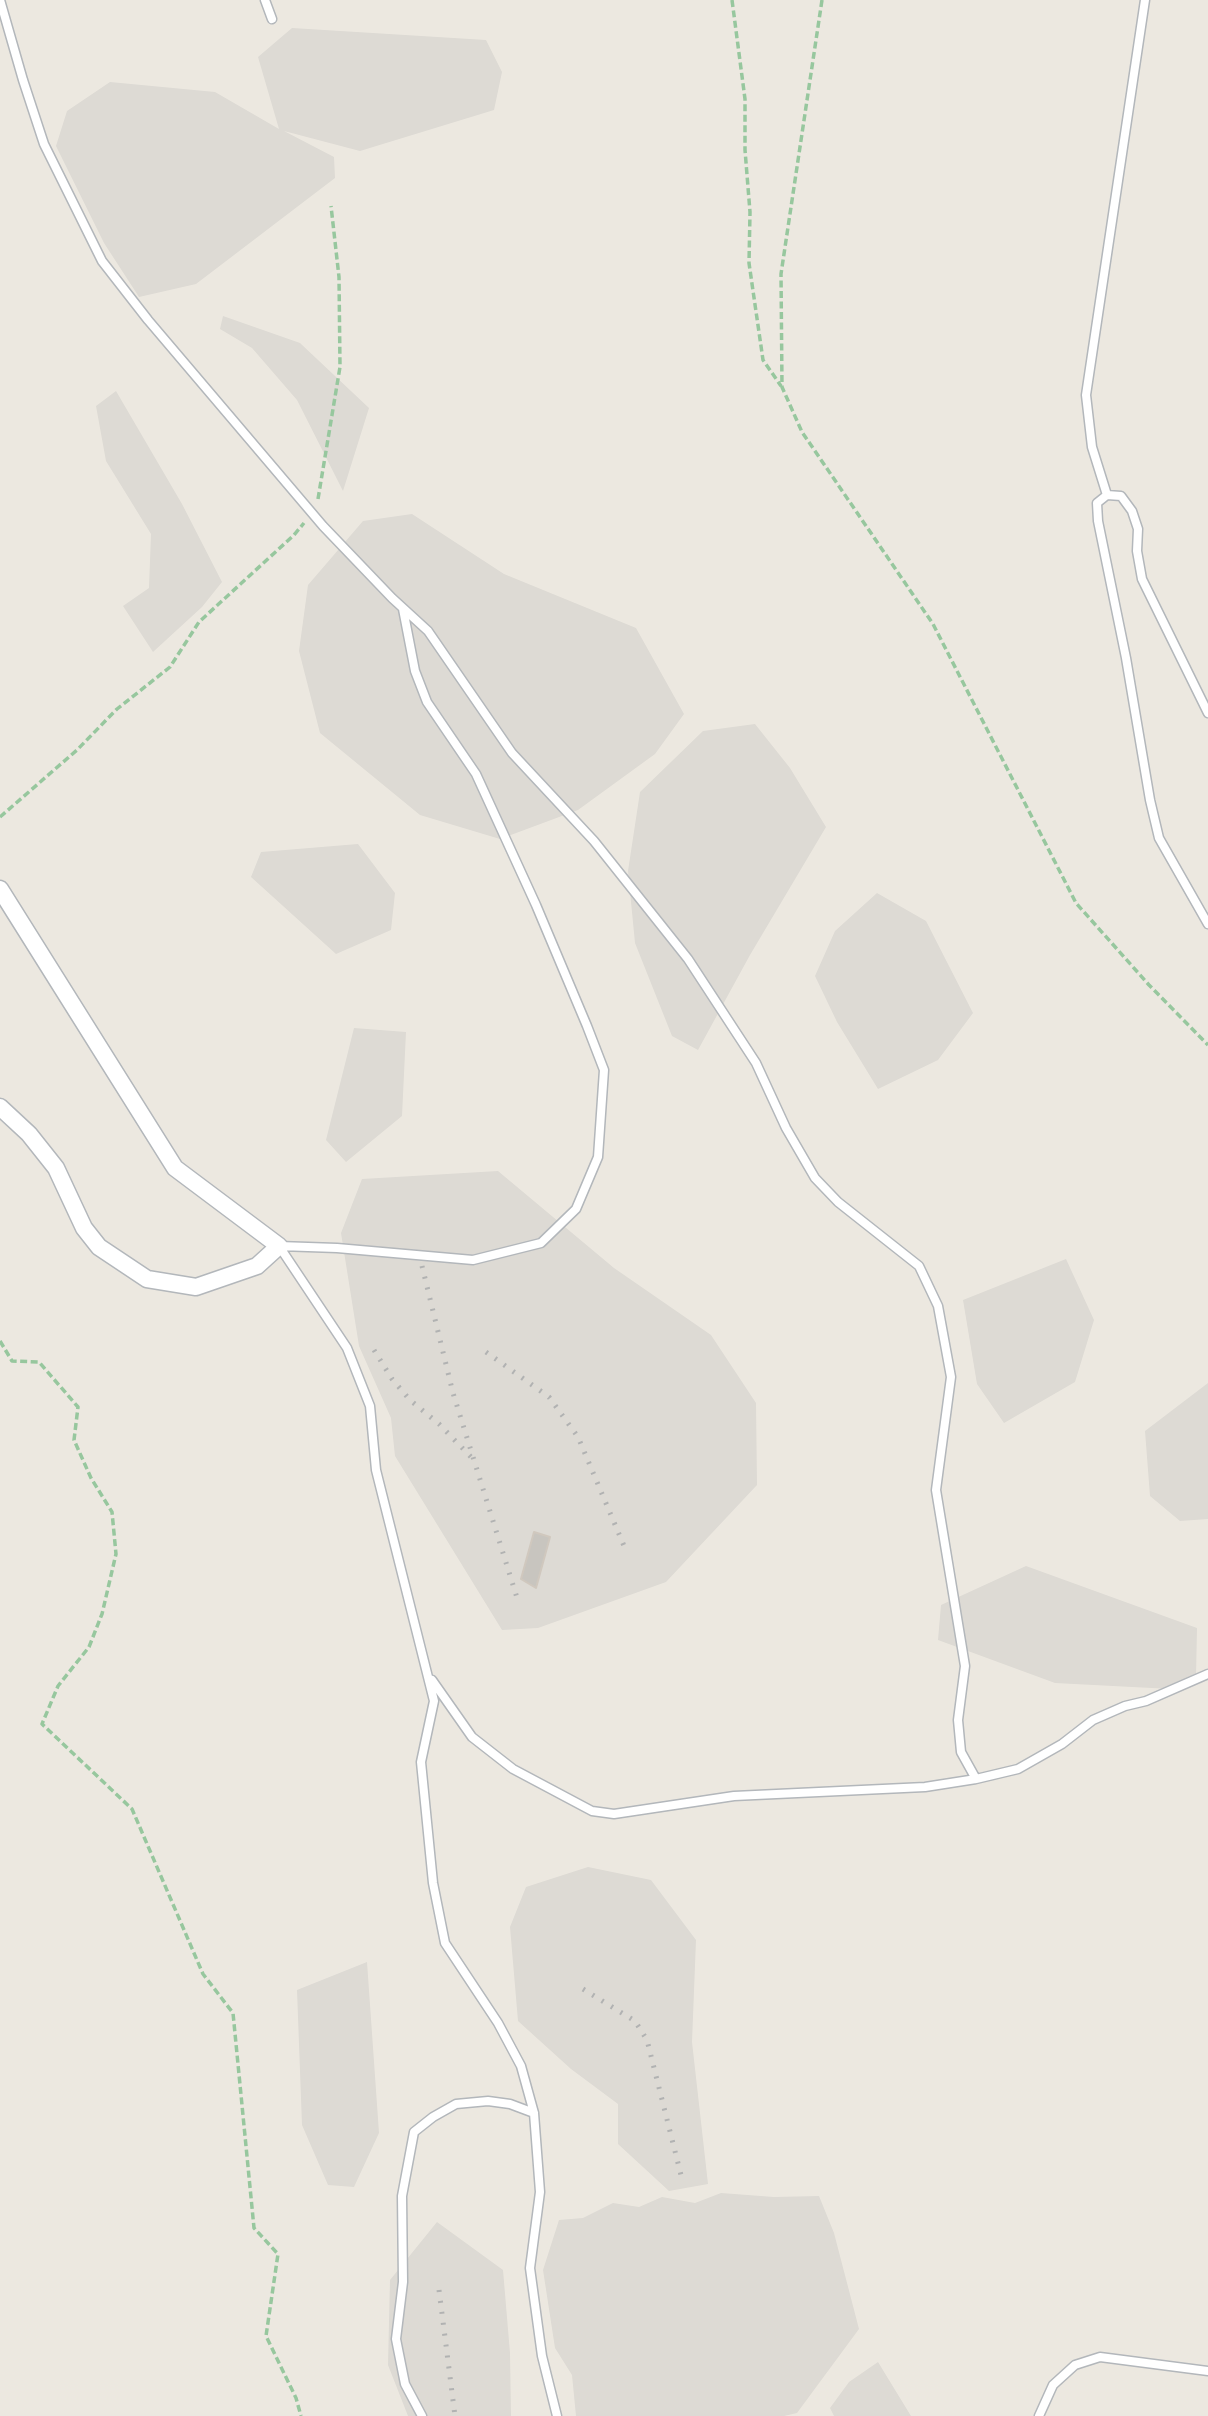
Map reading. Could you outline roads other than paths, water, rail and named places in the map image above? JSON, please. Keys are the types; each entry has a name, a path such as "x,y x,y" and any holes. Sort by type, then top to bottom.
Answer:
{"street":[{"path":"0,889 175,1168 279,1246 257,1266 196,1287 147,1279 99,1247 84,1228 56,1168 29,1134 0,1107"}],"lane":[{"path":"0,0 44,144 102,261 148,320 312,513 403,609 428,631 512,753 594,841 688,959 756,1063 786,1128 815,1178 838,1202 919,1266 938,1306 951,1377 936,1490 965,1666 958,1720 961,1752 975,1779"},
{"path":"265,0 272,19"},
{"path":"1107,495 1092,447 1086,395 1145,0"},
{"path":"1208,713 1142,579 1137,551 1138,529 1132,510 1121,496 1107,495 1097,503 1098,521 1126,658 1150,800 1159,838 1208,924"},
{"path":"279,1246 337,1248 473,1260 541,1243 576,1209 598,1157 604,1070 536,905 476,774 427,702 415,671 403,609"},
{"path":"279,1246 347,1348 370,1406 376,1470 434,1700 421,1762 433,1883 446,1943 498,2023 521,2066 534,2113 540,2192 530,2268 542,2356 556,2416"},
{"path":"428,1675 472,1737 513,1769 592,1811 614,1814 734,1796 925,1787 1018,1769 1062,1744 1093,1720 1125,1706 1146,1702 1208,1674"},
{"path":"422,2416 405,2385 396,2339 403,2282 402,2196 414,2132 456,2104 488,2101 510,2104 534,2113"},
{"path":"1040,2416 1053,2385 1075,2365 1100,2357 1208,2371"}],"railway":[{"path":"422,1266 453,1393 518,1601"},
{"path":"374,1350 392,1379 410,1400 439,1424 471,1457"},
{"path":"486,1352 549,1397 578,1437 627,1553"},
{"path":"583,1989 635,2021 647,2040 682,2179"},
{"path":"439,2290 455,2416"}]}
